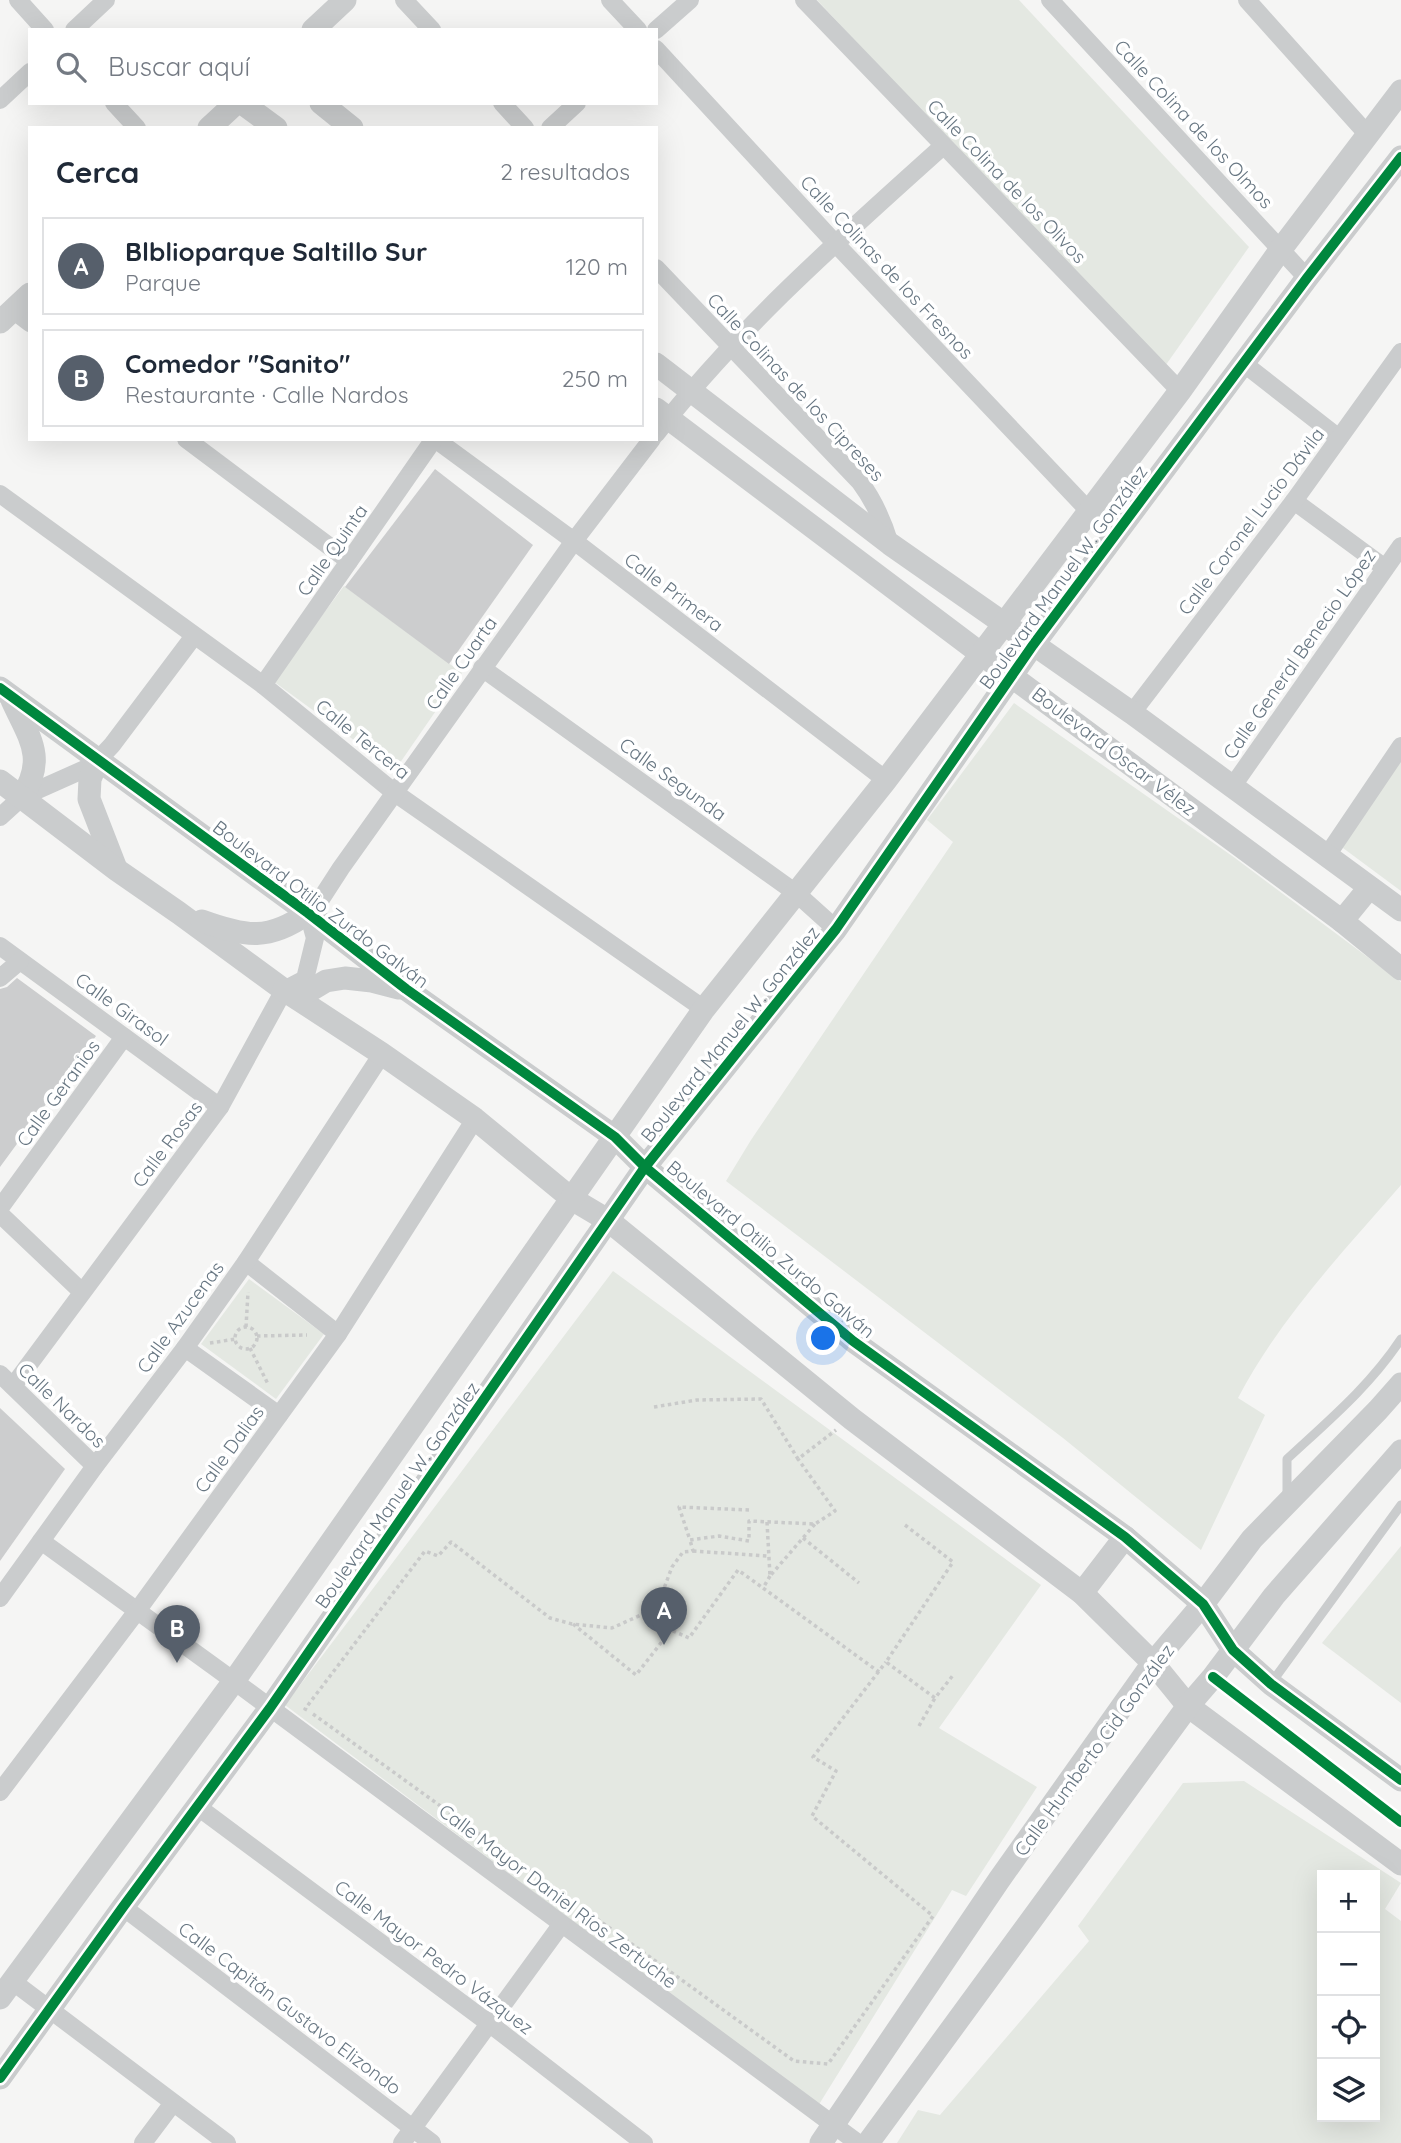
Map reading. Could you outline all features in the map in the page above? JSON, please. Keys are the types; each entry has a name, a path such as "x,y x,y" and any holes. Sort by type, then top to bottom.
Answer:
{"street":[{"path":"18,0 44,28"},
{"path":"76,28 106,0"},
{"path":"315,28 345,0"},
{"path":"404,0 430,28"},
{"path":"610,0 636,28"},
{"path":"658,28 691,0"},
{"name":"Calle Colina de los Olivos","path":"804,0 1180,391"},
{"name":"Calle Colina de los Olmos","path":"1050,0 1307,278"},
{"path":"1247,0 1368,135"},
{"name":"Calle Colinas de los Fresnos","path":"658,51 1089,511"},
{"path":"0,100 28,74"},
{"name":"Boulevard Manuel W. González","path":"6,1990 234,1681 704,1009 886,780 1180,391 1281,249 1401,90"},
{"path":"116,105 135,126"},
{"path":"211,126 234,105"},
{"path":"245,105 273,126"},
{"path":"323,105 350,126"},
{"path":"504,105 523,126"},
{"path":"552,126 575,105"},
{"path":"660,420 691,390 729,346 835,243 943,146"},
{"name":"Boulevard Manuel W. González","path":"0,2078 122,1907 270,1708 645,1167 836,929 1033,645 1307,278 1401,157"},
{"name":"Calle Colinas de los Cipreses","path":"658,270 860,482 882,518 890,544"},
{"path":"14,318 28,297"},
{"name":"Calle Coronel Lucio Dávila","path":"1132,713 1294,501 1401,352"},
{"path":"1243,363 1339,438"},
{"name":"Boulevard Óscar Vélez","path":"658,365 890,544 1132,713 1401,911"},
{"name":"Boulevard Óscar Vélez","path":"660,420 1012,674 1342,921 1401,969"},
{"path":"189,441 349,561"},
{"name":"Calle Quinta","path":"263,685 434,441"},
{"name":"Calle Primera","path":"438,441 574,541 886,780"},
{"name":"Calle Cuarta","path":"308,914 482,668 650,441"},
{"name":"Calle Tercera","path":"0,494 263,685 395,793 704,1009"},
{"path":"1294,501 1385,568"},
{"name":"Calle General Benecio López","path":"1232,787 1401,546"},
{"path":"0,817 22,797 78,772 97,760 112,745 194,636"},
{"name":"Calle Segunda","path":"482,668 796,893 836,929"},
{"path":"5,692 30,741 35,757 34,775 22,797"},
{"name":"Boulevard Otilio Zurdo Galván","path":"5,692 308,914 405,989 615,1137 645,1167 853,1341 1125,1537 1203,1605 1233,1650 1271,1684 1401,1780"},
{"path":"1326,858 1401,746"},
{"path":"97,760 90,779 89,799 117,870"},
{"path":"0,781 117,870 284,990 475,1119 572,1199 609,1221 852,1419 1082,1594 1153,1663 1188,1706 1401,1864"},
{"path":"1342,921 1369,888"},
{"path":"179,913 227,930 264,934 282,930 308,914"},
{"name":"Calle Rosas","path":"7,1380 82,1292 220,1107 284,990 304,979 315,938 308,914"},
{"name":"Calle Girasol","path":"0,946 220,1107"},
{"path":"0,978 20,961"},
{"path":"284,990 311,990 326,981 345,978 405,989"},
{"name":"Calle Geranios","path":"0,1208 124,1037"},
{"name":"Calle Azucenas","path":"0,1598 95,1466 193,1346 382,1054"},
{"name":"Calle Dalias","path":"0,1792 137,1611 338,1334 475,1119"},
{"path":"0,1214 82,1292"},
{"path":"246,1262 338,1334"},
{"path":"193,1346 279,1415"},
{"name":"Calle Nardos","path":"7,1380 95,1466"},
{"name":"Calle Humberto Cid González","path":"827,2134 999,1880 1153,1663 1203,1605 1252,1539 1401,1384"},
{"path":"868,2143 1188,1706 1274,1596 1401,1451"},
{"path":"1082,1594 1125,1537"},
{"path":"41,1541 234,1681"},
{"name":"Calle Mayor Daniel Ríos Zertuche","path":"234,1681 561,1925 827,2134 858,2143"},
{"name":"Calle Mayor Pedro Vázquez","path":"198,1807 490,2024 643,2143"},
{"name":"Calle Capitán Gustavo Elizondo","path":"122,1907 407,2136 432,2143"},
{"path":"407,2136 561,1925"},
{"path":"6,1990 50,2009 227,2143"},
{"path":"143,2143 173,2103"}],"lane":[{"path":"1287,1503 1287,1459 1352,1400 1388,1359 1401,1339"},
{"path":"1271,1684 1401,1505"}],"path":[{"path":"246,1327 248,1291"},
{"path":"236,1339 240,1330 246,1327"},
{"path":"236,1339 241,1347 250,1348 257,1342 254,1331 246,1327"},
{"path":"257,1336 311,1334"},
{"path":"193,1346 236,1339"},
{"path":"250,1348 271,1389"},
{"path":"654,1407 697,1400 761,1399 797,1459 835,1511 815,1524 770,1576 763,1588"},
{"path":"797,1459 852,1419"},
{"path":"693,1551 679,1507 748,1510"},
{"path":"690,1539 719,1536 749,1541 749,1521 815,1524"},
{"path":"767,1522 770,1576"},
{"path":"769,1556 683,1552 672,1567 663,1591 641,1615 612,1628 572,1624 550,1618 451,1542 438,1556 425,1551 305,1709 794,2061 828,2064 933,1916 811,1816 836,1771 813,1757 879,1672 953,1562 905,1525"},
{"path":"803,1538 859,1583"},
{"path":"572,1624 636,1675 671,1630 689,1638 738,1570 879,1672"},
{"path":"886,1662 935,1698"},
{"path":"919,1726 935,1698 954,1674"}],"shaded area":[{"path":"817,0 1019,0 1249,247 1163,369"},
{"path":"344,586 462,673 395,770 273,681"},
{"path":"1014,703 1235,858 1401,982 1401,1185 1292,1313 1238,1398 1265,1415 1201,1550 1063,1438 726,1181 953,842 927,820"},
{"path":"1401,759 1401,891 1339,845"},
{"path":"613,1271 1041,1585 939,1728 1037,1787 966,1896 952,1890 818,2106 285,1705"},
{"path":"249,1279 324,1334 276,1399 201,1344"},
{"path":"1401,1546 1401,1703 1322,1643"},
{"path":"1244,1781 1401,1883 1385,1909 1401,1921 1401,2143 897,2143 918,2110 940,2115 1089,1941 1078,1926 1183,1783"}],"building":[{"path":"435,469 533,545 449,664 345,587"},
{"path":"17,978 96,1036 0,1167 0,989 7,987"},
{"path":"0,1408 65,1469 0,1561"}],"cycle path":[{"path":"0,2078 270,1708 645,1167 836,929 1033,645 1307,278 1401,157"},
{"path":"0,688 308,913 406,989 615,1137 645,1167 853,1341 1125,1537 1203,1604 1233,1650 1271,1684 1401,1780"},
{"path":"1213,1677 1401,1822"}],"place":[{"name":"Blblioparque Saltillo Sur","path":"664,1645"},
{"name":"Comedor \"Sanito\"","path":"177,1663"}]}
